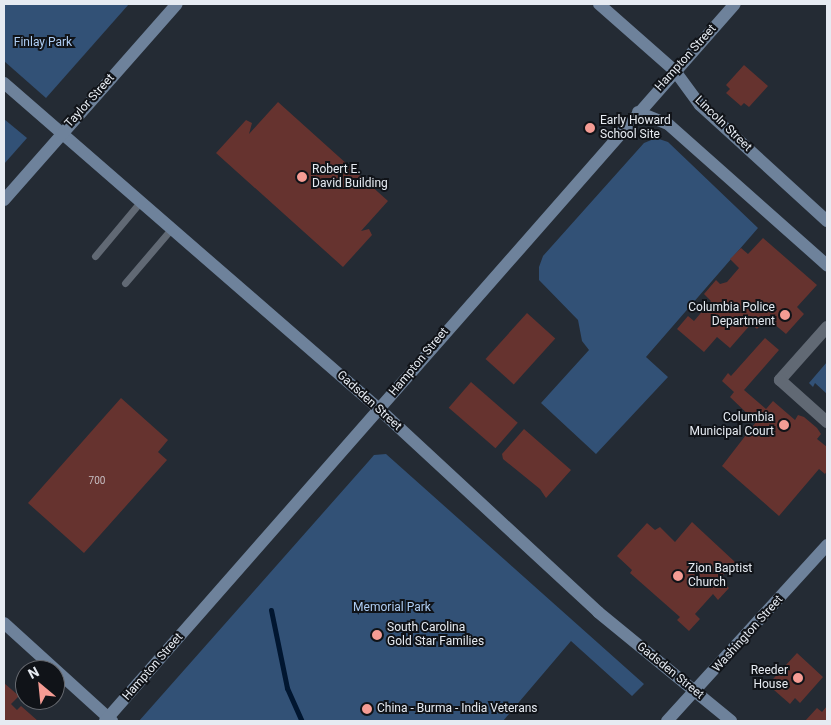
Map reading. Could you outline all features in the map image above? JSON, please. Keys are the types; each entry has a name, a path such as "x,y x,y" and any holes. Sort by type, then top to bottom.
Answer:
{"street":[{"name":"Taylor Street","path":"4,200 62,132 177,4"},
{"name":"Lincoln Street","path":"599,4 675,71 700,105 827,221"},
{"name":"Hampton Street","path":"108,720 734,4"},
{"name":"Gadsden Street","path":"4,82 379,409 559,578 731,721"},
{"path":"638,112 668,124 827,264"},
{"path":"827,327 780,380 827,422"},
{"name":"Washington Street","path":"667,721 827,545"},
{"path":"4,623 108,720"}],"lane":[{"path":"95,256 142,201"},
{"path":"125,283 172,228"}],"green space":[{"name":"Finlay Park","path":"4,4 129,4 46,98 4,61"},
{"path":"4,119 27,138 4,164"},
{"path":"656,138 668,142 758,228 646,357 668,377 596,454 541,403 589,350 582,341 578,320 539,280 539,267 543,256 644,143"},
{"path":"827,362 827,394 815,383 813,387 809,383"},
{"name":"Memorial Park","path":"386,454 644,684 632,696 571,641 503,721 139,721 374,455"}],"building":[{"path":"744,65 768,86 749,107 744,103 741,106 726,93 730,89 726,85"},
{"name":"Robert E. David Building","path":"278,102 388,201 361,231 369,229 372,235 343,267 216,153 246,120 252,123 249,134"},
{"path":"763,238 817,285 797,307 804,314 786,334 767,318 757,329 751,324 730,348 717,337 704,352 677,329 688,316 694,321 711,301 704,294 716,280 720,284 727,282 739,268 730,259 741,248 748,254"},
{"path":"527,313 555,338 514,385 486,359"},
{"name":"Columbia Municipal Court","path":"765,338 779,350 744,390 766,409 773,401 795,420 798,415 804,417 817,428 821,434 817,439 827,447 827,471 825,474 819,469 779,516 722,466 756,422 730,397 734,392 722,381 728,373 731,376"},
{"path":"471,382 518,423 495,448 449,408"},
{"path":"121,398 168,440 158,452 167,460 84,553 28,503"},
{"path":"524,429 571,470 546,498 540,489 503,459 502,454"},
{"name":"Zion Baptist Church","path":"692,522 735,562 719,580 729,588 718,600 713,594 695,614 700,619 689,631 677,620 680,617 630,573 632,570 617,556 647,523 655,530 660,527 675,542"},
{"name":"Reeder House","path":"797,653 823,677 800,703 795,698 790,704 774,690 779,685 773,679"},
{"path":"4,683 15,693 15,700 11,704 15,710 26,710 38,721 4,721"},
{"path":"827,706 827,721 805,721 817,708 822,712"}],"waterway":[{"path":"271,610 287,688 302,721"}],"place":[{"name":"Early Howard School Site","path":"590,128"},
{"name":"Robert E. David Building","path":"302,177"},
{"name":"Columbia Police Department","path":"785,315"},
{"name":"Columbia Municipal Court","path":"784,425"},
{"name":"Zion Baptist Church","path":"678,576"},
{"name":"South Carolina Gold Star Families","path":"377,635"},
{"name":"Reeder House","path":"798,678"},
{"name":"China - Burma - India Veterans","path":"367,709"}]}
